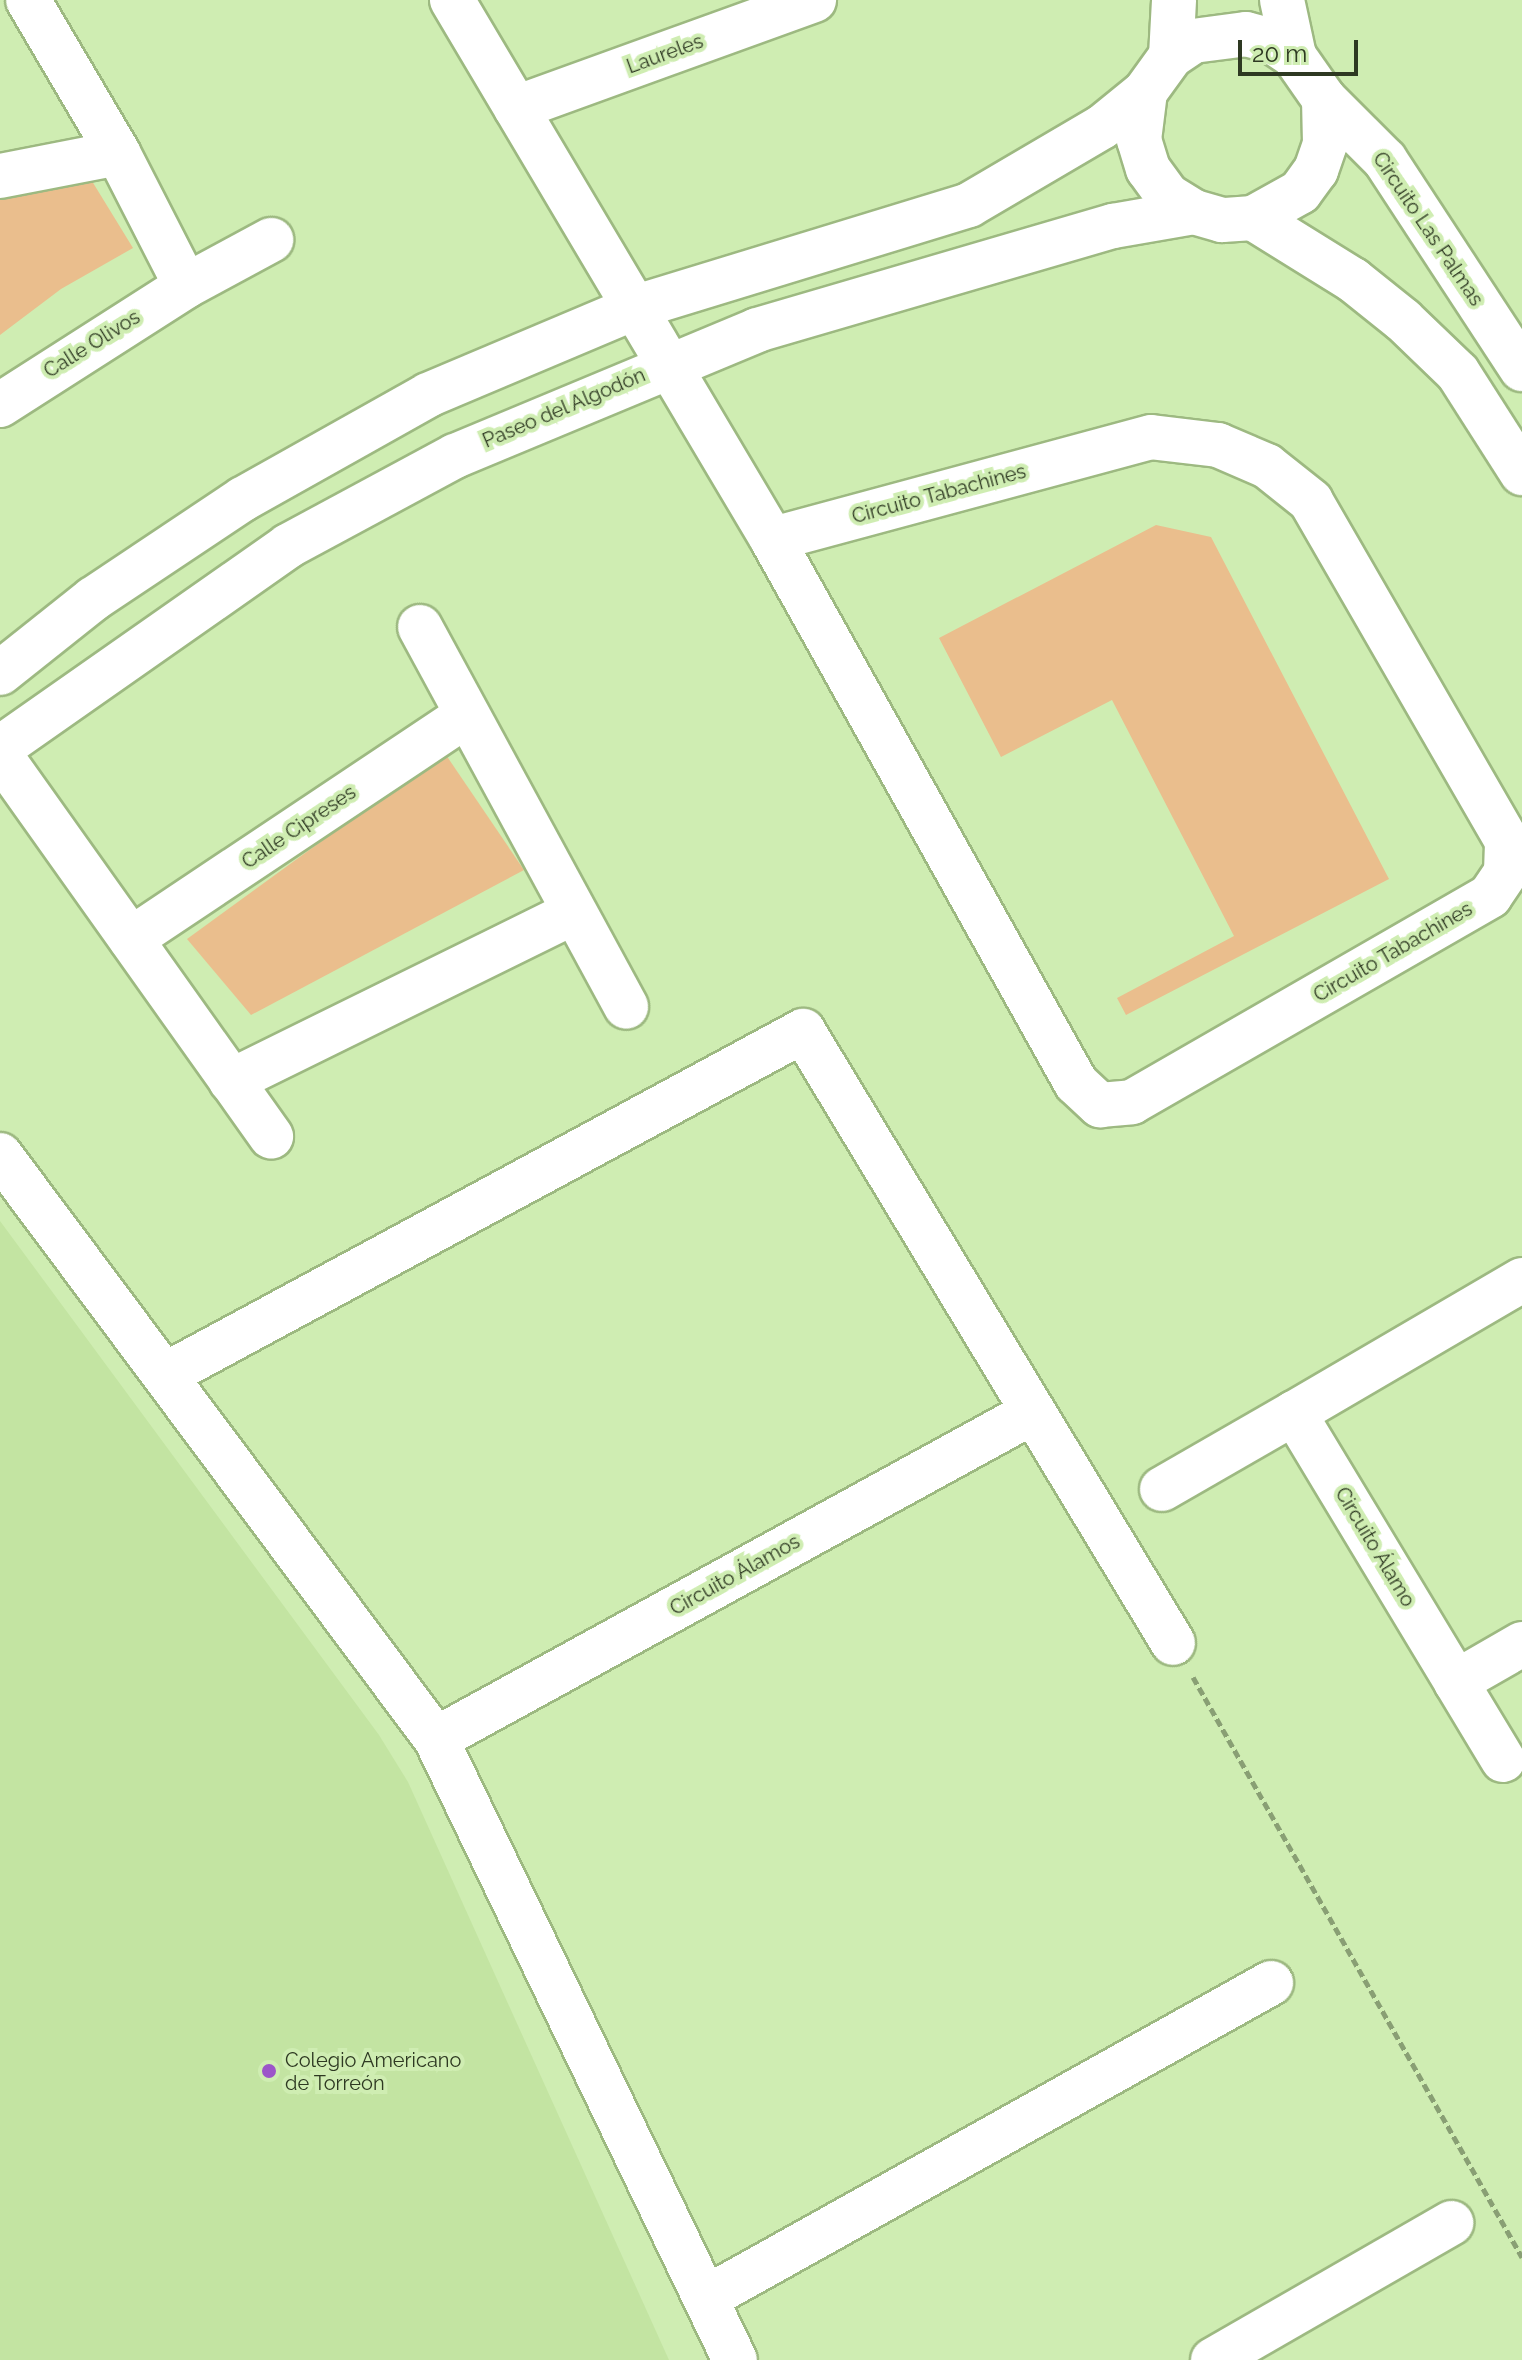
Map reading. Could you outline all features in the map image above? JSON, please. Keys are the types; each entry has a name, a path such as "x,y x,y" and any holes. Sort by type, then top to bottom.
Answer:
{"street":[{"path":"28,0 118,153 186,286"},
{"path":"452,0 636,307"},
{"name":"Laureles","path":"516,108 814,0"},
{"path":"1171,56 1174,0"},
{"path":"1282,0 1294,56"},
{"path":"0,673 93,599 243,499 428,395 636,307 969,205 1102,127 1145,92 1171,56 1219,33 1272,41 1294,56 1324,99 1325,144 1316,170 1300,192 1253,218 1222,220 1194,212 1167,195 1148,169 1139,140 1145,92"},
{"name":"Circuito Las Palmas","path":"1324,99 1385,160 1516,347"},
{"path":"0,176 118,153"},
{"path":"969,205 992,262"},
{"name":"Paseo del Algodón","path":"0,748 288,546 455,456 669,362 757,330 1113,226 1194,212"},
{"path":"1253,218 1353,280 1458,373 1484,409 1522,473"},
{"name":"Calle Olivos","path":"0,405 186,286 271,240"},
{"name":"Circuito Tabachines","path":"636,307 772,539 1076,1083 1100,1105 1132,1102 1490,896 1506,872 1507,841 1311,501 1267,466 1218,445 1151,437 772,539"},
{"path":"1458,373 1516,347"},
{"path":"1484,409 1522,383"},
{"path":"420,627 626,1007"},
{"name":"Calle Cipreses","path":"131,939 467,715"},
{"path":"0,755 271,1137"},
{"path":"231,1081 573,913"},
{"path":"165,1375 803,1031 1173,1643"},
{"path":"0,1155 436,1739 735,2360"},
{"path":"1162,1489 1522,1280"},
{"name":"Circuito Álamos","path":"436,1739 1033,1412"},
{"name":"Circuito Álamo","path":"1294,1413 1503,1760"},
{"path":"1456,1682 1522,1644"},
{"path":"706,2298 1271,1983"},
{"path":"1213,2360 1451,2223"}],"path":[{"path":"1173,1643 1522,2257"}],"shaded area":[{"path":"87,173 133,248 61,289 0,335 0,191"},
{"path":"1156,525 1211,537 1389,879 1126,1015 1117,998 1234,936 1112,700 1001,757 939,638"},
{"path":"444,752 524,870 251,1015 187,939"},
{"name":"Colegio Americano de Torreón","path":"0,1221 379,1735 408,1782 669,2360 0,2360"}],"place":[{"name":"Colegio Americano de Torreón","path":"269,2071"}]}
